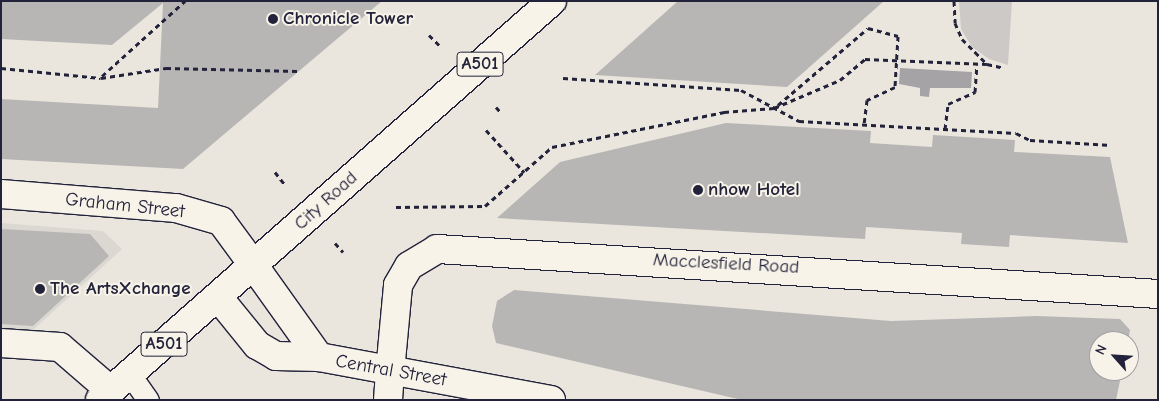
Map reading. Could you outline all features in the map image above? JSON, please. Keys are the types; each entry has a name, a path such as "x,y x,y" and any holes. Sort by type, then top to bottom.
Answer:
{"main road":[{"name":"City Road","path":"113,388 254,266 552,1"},
{"name":"Graham Street","path":"1,194 176,208 221,221 254,266"},
{"name":"Macclesfield Road","path":"388,400 398,285 409,266 437,249 1158,294"},
{"name":"Central Street","path":"254,266 319,357"},
{"name":"Central Street","path":"218,297 257,345 276,356 319,357 390,372 551,400"},
{"path":"1,343 60,347 113,388"}],"lane":[{"path":"113,388 148,400"}],"path":[{"path":"101,78 185,1"},
{"path":"954,1 955,23 962,39 987,64"},
{"path":"774,108 868,28 898,36 895,87 867,100 864,124"},
{"path":"429,35 440,46"},
{"path":"396,207 485,206 552,147 724,112 774,108 840,80 865,59 987,64 1004,68"},
{"path":"945,129 948,104 974,92 977,65"},
{"path":"1,68 101,78 166,68 298,71"},
{"path":"563,78 740,90 799,121 945,129 1111,145"},
{"path":"496,107 502,114"},
{"path":"486,130 524,172"},
{"path":"275,172 285,185"},
{"path":"335,243 343,252"}],"shaded area":[{"path":"959,1 1012,1 1008,65 989,59 972,47 961,29"},
{"path":"900,68 972,72 971,88 930,88 929,97 920,96 920,88 899,84"},
{"name":"The ArtsXchange","path":"1,223 103,231 122,249 32,331 1,329"}],"building":[{"path":"1,1 382,1 183,169 1,159 1,99 158,108 163,3 112,45 1,39"},
{"path":"678,1 884,1 787,87 595,75"},
{"path":"726,123 871,131 870,143 932,147 933,135 1015,140 1014,152 1110,157 1128,243 1010,235 1009,247 961,244 962,233 866,227 865,239 497,218 560,162"},
{"name":"The ArtsXchange","path":"1,229 90,234 109,256 33,326 1,324"},
{"path":"514,290 891,321 1037,316 1120,319 1130,330 1089,331 1089,381 1120,381 1116,400 742,400 496,343 492,326 497,301"}],"place":[{"name":"Chronicle Tower","path":"273,19"},
{"name":"nhow Hotel","path":"698,190"},
{"name":"The ArtsXchange","path":"40,289"}]}
